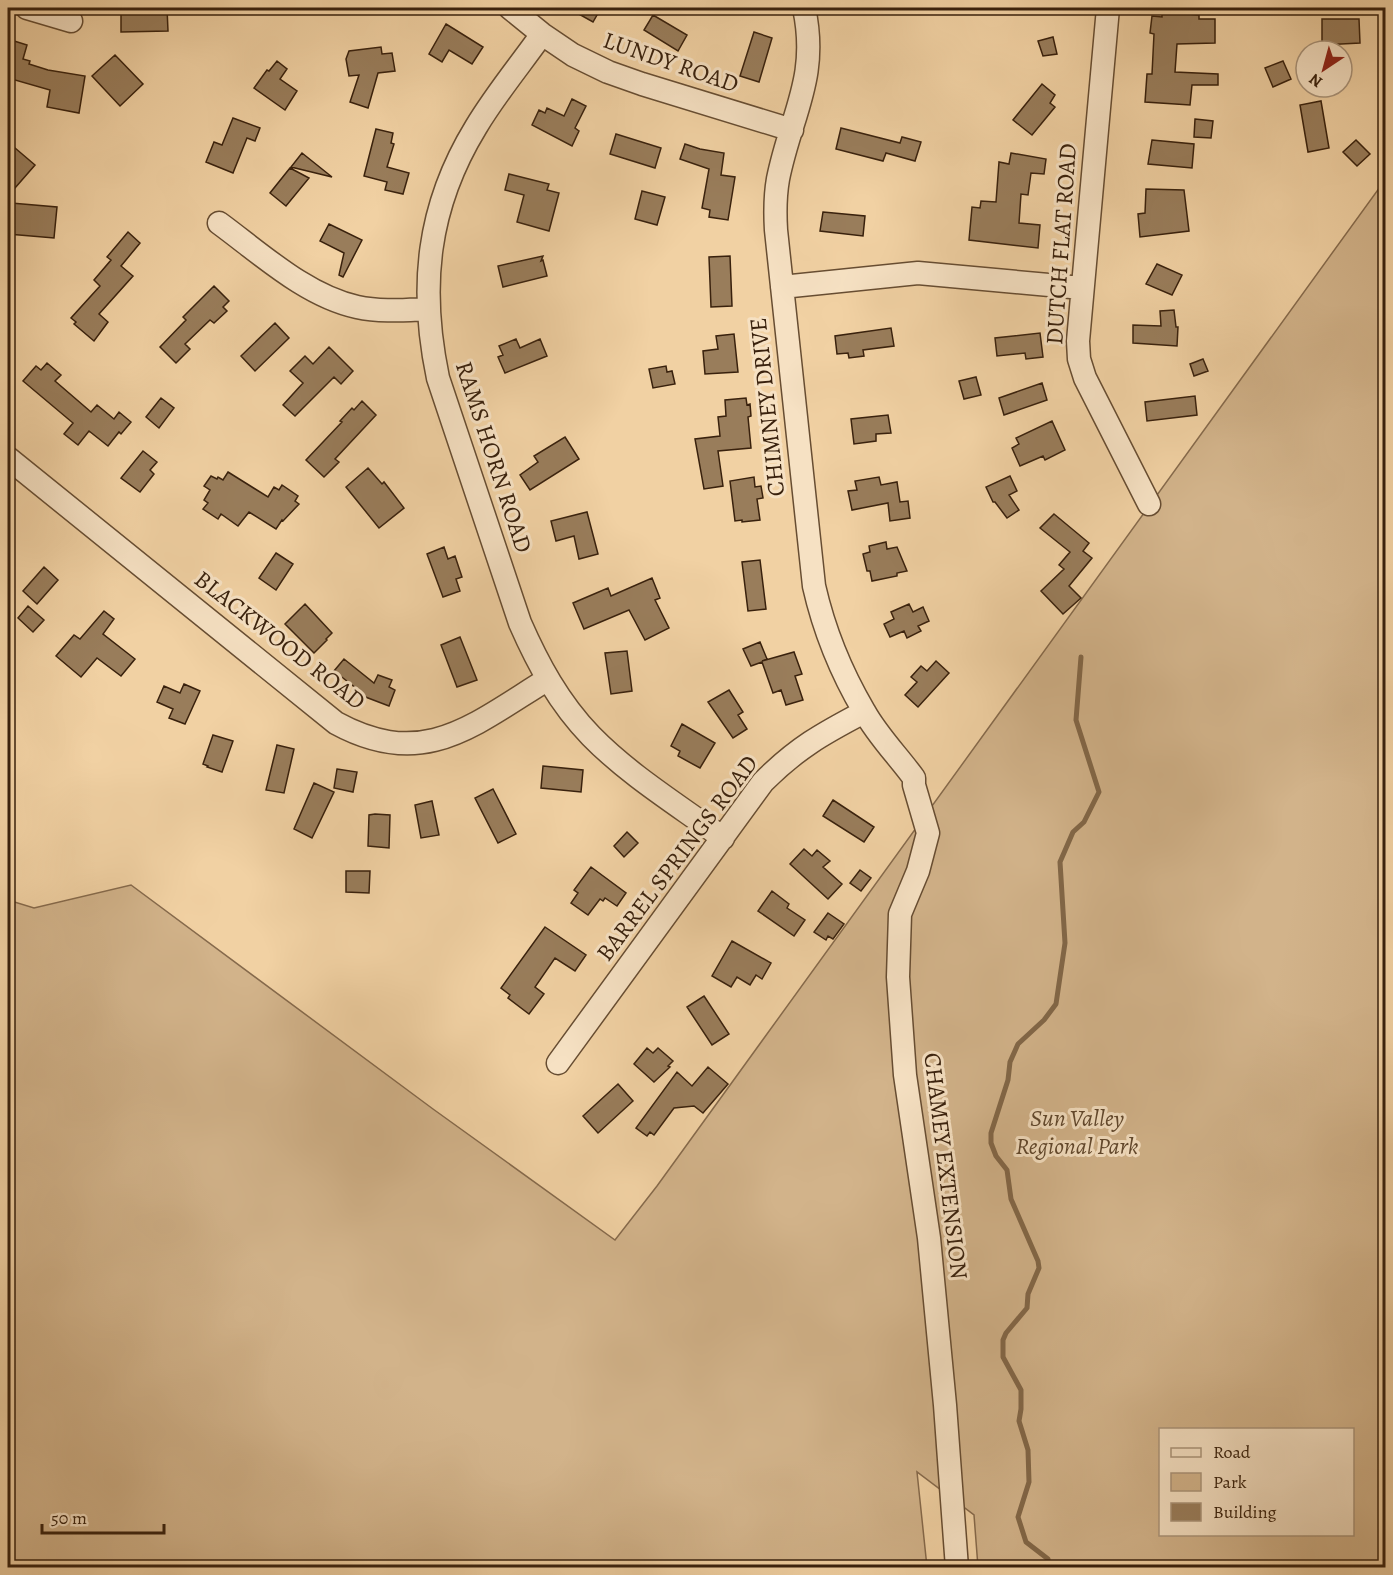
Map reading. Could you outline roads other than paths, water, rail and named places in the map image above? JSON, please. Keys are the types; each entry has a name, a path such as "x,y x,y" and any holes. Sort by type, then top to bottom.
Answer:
{"street":[{"path":"27,8 71,21"},
{"name":"LUNDY ROAD","path":"510,8 573,55 608,72 792,130"},
{"name":"CHIMNEY DRIVE","path":"804,8 809,57 806,83 778,178 775,205 814,586 821,617 832,648 864,712 914,778"},
{"name":"DUTCH FLAT ROAD","path":"1107,8 1082,288 1079,359 1085,378 1149,504"},
{"name":"RAMS HORN ROAD","path":"542,34 476,126 458,159 445,191 435,225 429,261 427,309 438,378 520,623 548,679 583,726 618,761 723,838"},
{"path":"219,223 299,281 335,301 382,310 427,309"},
{"path":"782,287 918,273 1082,288"},
{"name":"BLACKWOOD ROAD","path":"8,458 336,723 355,733 378,741 401,744 424,743 446,738 466,729 548,679"},
{"name":"BARREL SPRINGS ROAD","path":"558,1063 763,783 786,760 810,741 864,712"},
{"name":"CHAMEY EXTENSION","path":"914,778 928,832 918,871 900,914 899,986 905,1075 929,1238 945,1405 957,1568"}],"waterway":[{"path":"1049,1568 1048,1559 1026,1542 1018,1517 1029,1482 1028,1450 1019,1421 1021,1390 1003,1357 1003,1340 1027,1308 1028,1294 1039,1268 1011,1199 1007,1170 996,1156 991,1143 991,1133 1008,1080 1010,1062 1018,1044 1044,1020 1056,1004 1065,943 1060,862 1073,832 1084,822 1099,792 1076,720 1081,657"}],"park label":[{"name":"Sun Valley Regional Park","path":"1077,1132"}]}
